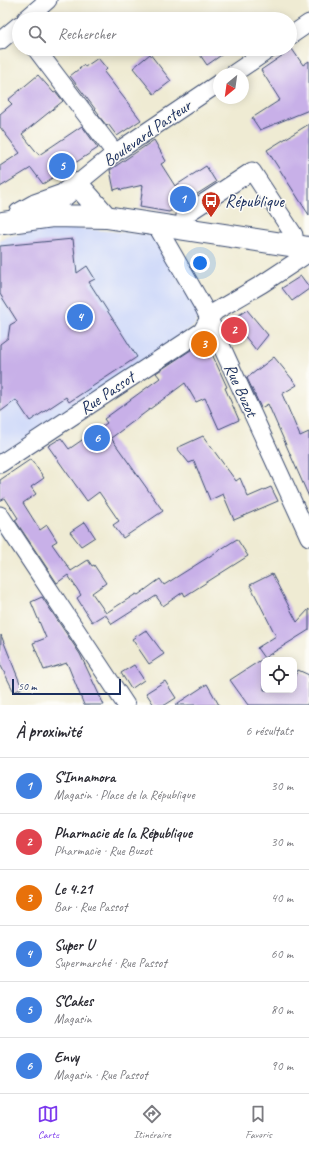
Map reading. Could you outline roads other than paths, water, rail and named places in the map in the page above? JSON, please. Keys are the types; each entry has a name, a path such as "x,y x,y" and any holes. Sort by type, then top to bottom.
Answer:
{"street":[{"path":"34,12 48,0"},
{"path":"297,31 309,23"},
{"path":"0,41 12,31"},
{"path":"41,56 115,153"},
{"path":"242,68 260,56"},
{"name":"Boulevard Pasteur","path":"77,184 115,153 213,87"},
{"path":"184,229 185,215 252,171 304,249"},
{"path":"2,225 36,205 64,195 77,184 106,217"},
{"path":"2,225 52,216 106,217 304,249"},
{"name":"Rue Buzot","path":"156,225 209,318 309,537"},
{"name":"Rue Passot","path":"0,464 202,330 209,318 216,311 262,284 304,249"},
{"path":"0,515 126,705"}],"place":[{"name":"S'Cakes","path":"62,166"},
{"name":"S'Innamora","path":"183,199"},
{"name":"République","path":"211,218"},
{"name":"Super U","path":"80,317"},
{"name":"Pharmacie de la République","path":"234,330"},
{"name":"Le 4.21","path":"204,344"},
{"name":"Envy","path":"97,438"}]}
